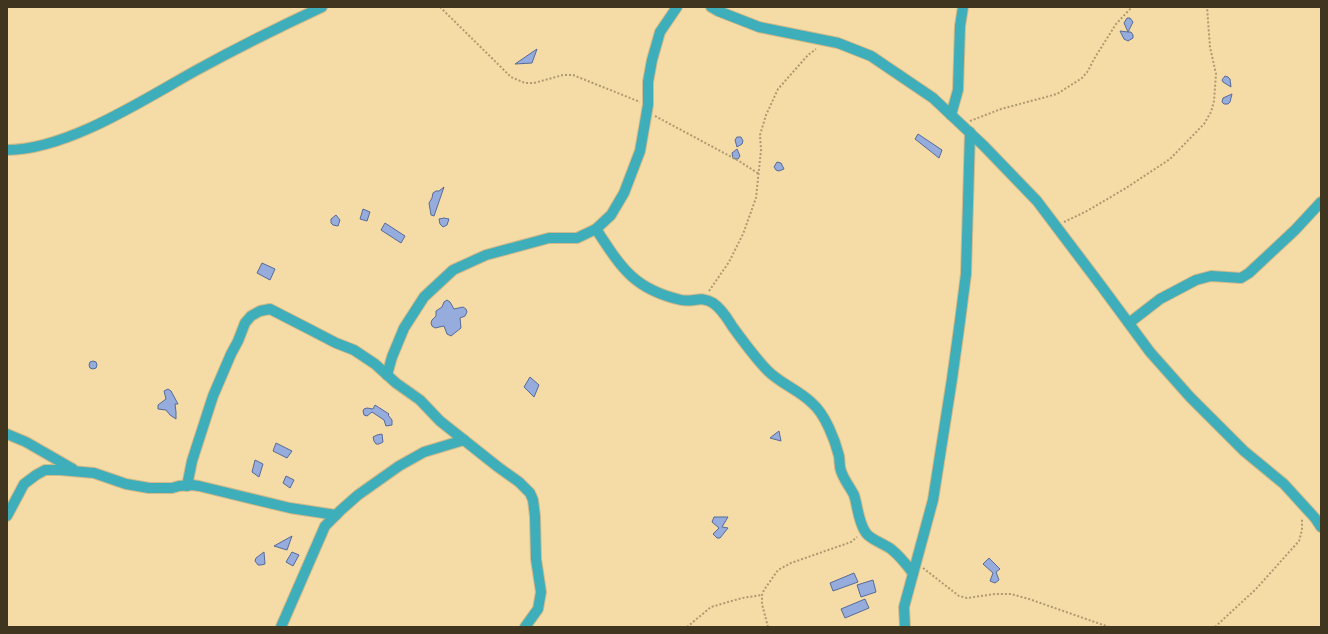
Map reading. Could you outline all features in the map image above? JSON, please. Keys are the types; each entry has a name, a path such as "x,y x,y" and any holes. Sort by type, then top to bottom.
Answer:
{"street":[{"path":"7,150 46,144 114,116 265,34 322,7"},
{"path":"387,375 392,357 404,328 424,297 453,270 486,255 550,238 577,238 596,229 611,215 624,193 640,151 648,108 648,82 652,60 660,32 677,7"},
{"path":"711,7 759,27 838,43 871,56 933,98 970,132 1038,201 1150,352 1190,397 1244,451 1284,484 1315,518 1321,527"},
{"path":"951,115 958,90 960,26 963,7"},
{"path":"905,627 904,606 932,500 960,321 966,274 970,132"},
{"path":"1129,323 1160,299 1196,280 1212,276 1241,278 1249,273 1321,202"},
{"path":"596,229 616,259 633,279 646,288 665,296 683,301 704,298 713,303 723,313 768,372 813,403 822,414 829,428 839,456 841,472 853,494 860,522 865,532 901,557 913,573"},
{"path":"187,486 192,462 213,396 245,323 260,311 270,309 336,343 354,350 375,364 420,400 440,421 519,482 530,493 533,500 535,516 536,558 541,592 538,609 526,627"},
{"path":"7,434 26,442 78,472"},
{"path":"282,627 325,526 358,495 399,466 424,452 464,440"},
{"path":"7,516 24,484 45,470 94,473 126,484 149,488 199,486 290,508 336,515"}],"path":[{"path":"440,7 511,77 525,83 529,83 563,75 573,75 648,108 759,174"},
{"path":"962,125 1002,109 1057,94 1082,78 1088,71 1116,24 1132,7"},
{"path":"1056,226 1087,211 1126,188 1170,159 1204,124 1211,112 1214,101 1216,74 1210,47 1207,7"},
{"path":"704,298 729,262 743,234 756,198 761,150 760,135 766,115 778,89 808,55 826,40"},
{"path":"1215,627 1256,589 1299,540 1302,530 1301,502"},
{"path":"768,627 762,604 762,595 778,570 790,563 851,542 865,532"},
{"path":"916,562 959,596 966,598 995,594 1011,594 1109,627"},
{"path":"687,627 711,607 742,598 762,595"}],"building":[{"path":"1127,18 1130,18 1133,22 1128,32 1124,23"},
{"path":"1120,31 1131,32 1133,38 1128,41 1124,39"},
{"path":"537,49 532,63 515,64"},
{"path":"1225,76 1230,79 1231,87 1223,82 1222,80"},
{"path":"1232,94 1228,104 1224,104 1222,102 1223,98"},
{"path":"918,134 942,150 939,158 915,139"},
{"path":"737,137 741,137 743,141 742,144 737,147 735,140"},
{"path":"737,149 740,156 738,159 735,159 733,158 732,153"},
{"path":"777,162 781,163 784,169 779,171 776,170 774,167"},
{"path":"444,187 434,216 431,215 429,203 433,193"},
{"path":"363,209 370,212 367,221 360,219"},
{"path":"336,215 340,220 338,226 331,223 331,219"},
{"path":"439,219 449,219 447,225 443,227 440,224"},
{"path":"385,223 405,236 401,243 381,230"},
{"path":"262,263 275,269 270,280 257,273"},
{"path":"447,300 454,309 463,307 467,312 465,316 460,318 461,328 451,336 447,334 444,326 435,328 431,323 436,316 436,311 442,307 444,302"},
{"path":"91,361 95,361 97,365 95,369 91,369 89,367 89,363"},
{"path":"530,377 539,385 534,397 524,387"},
{"path":"168,389 171,391 178,404 175,404 176,419 166,410 158,409 158,405 166,399 164,391"},
{"path":"375,405 389,414 388,415 392,420 392,425 386,426 384,420 372,412 367,416 364,415 364,409 373,409"},
{"path":"779,431 781,441 770,438 775,434"},
{"path":"382,434 383,442 376,444 373,437"},
{"path":"276,443 292,451 287,458 273,451"},
{"path":"255,460 263,464 259,477 252,472"},
{"path":"286,476 294,480 290,488 283,483"},
{"path":"714,517 728,517 722,527 728,528 720,538 717,538 713,534 719,528 712,522"},
{"path":"292,536 287,550 274,546"},
{"path":"264,552 265,564 258,565 255,561 256,558"},
{"path":"292,552 299,555 293,566 286,562"},
{"path":"989,558 1000,569 996,572 999,580 995,583 990,581 993,573 983,564"},
{"path":"854,573 858,582 833,591 830,583"},
{"path":"873,580 876,592 861,597 857,585"},
{"path":"865,599 869,608 845,618 841,609"}]}
